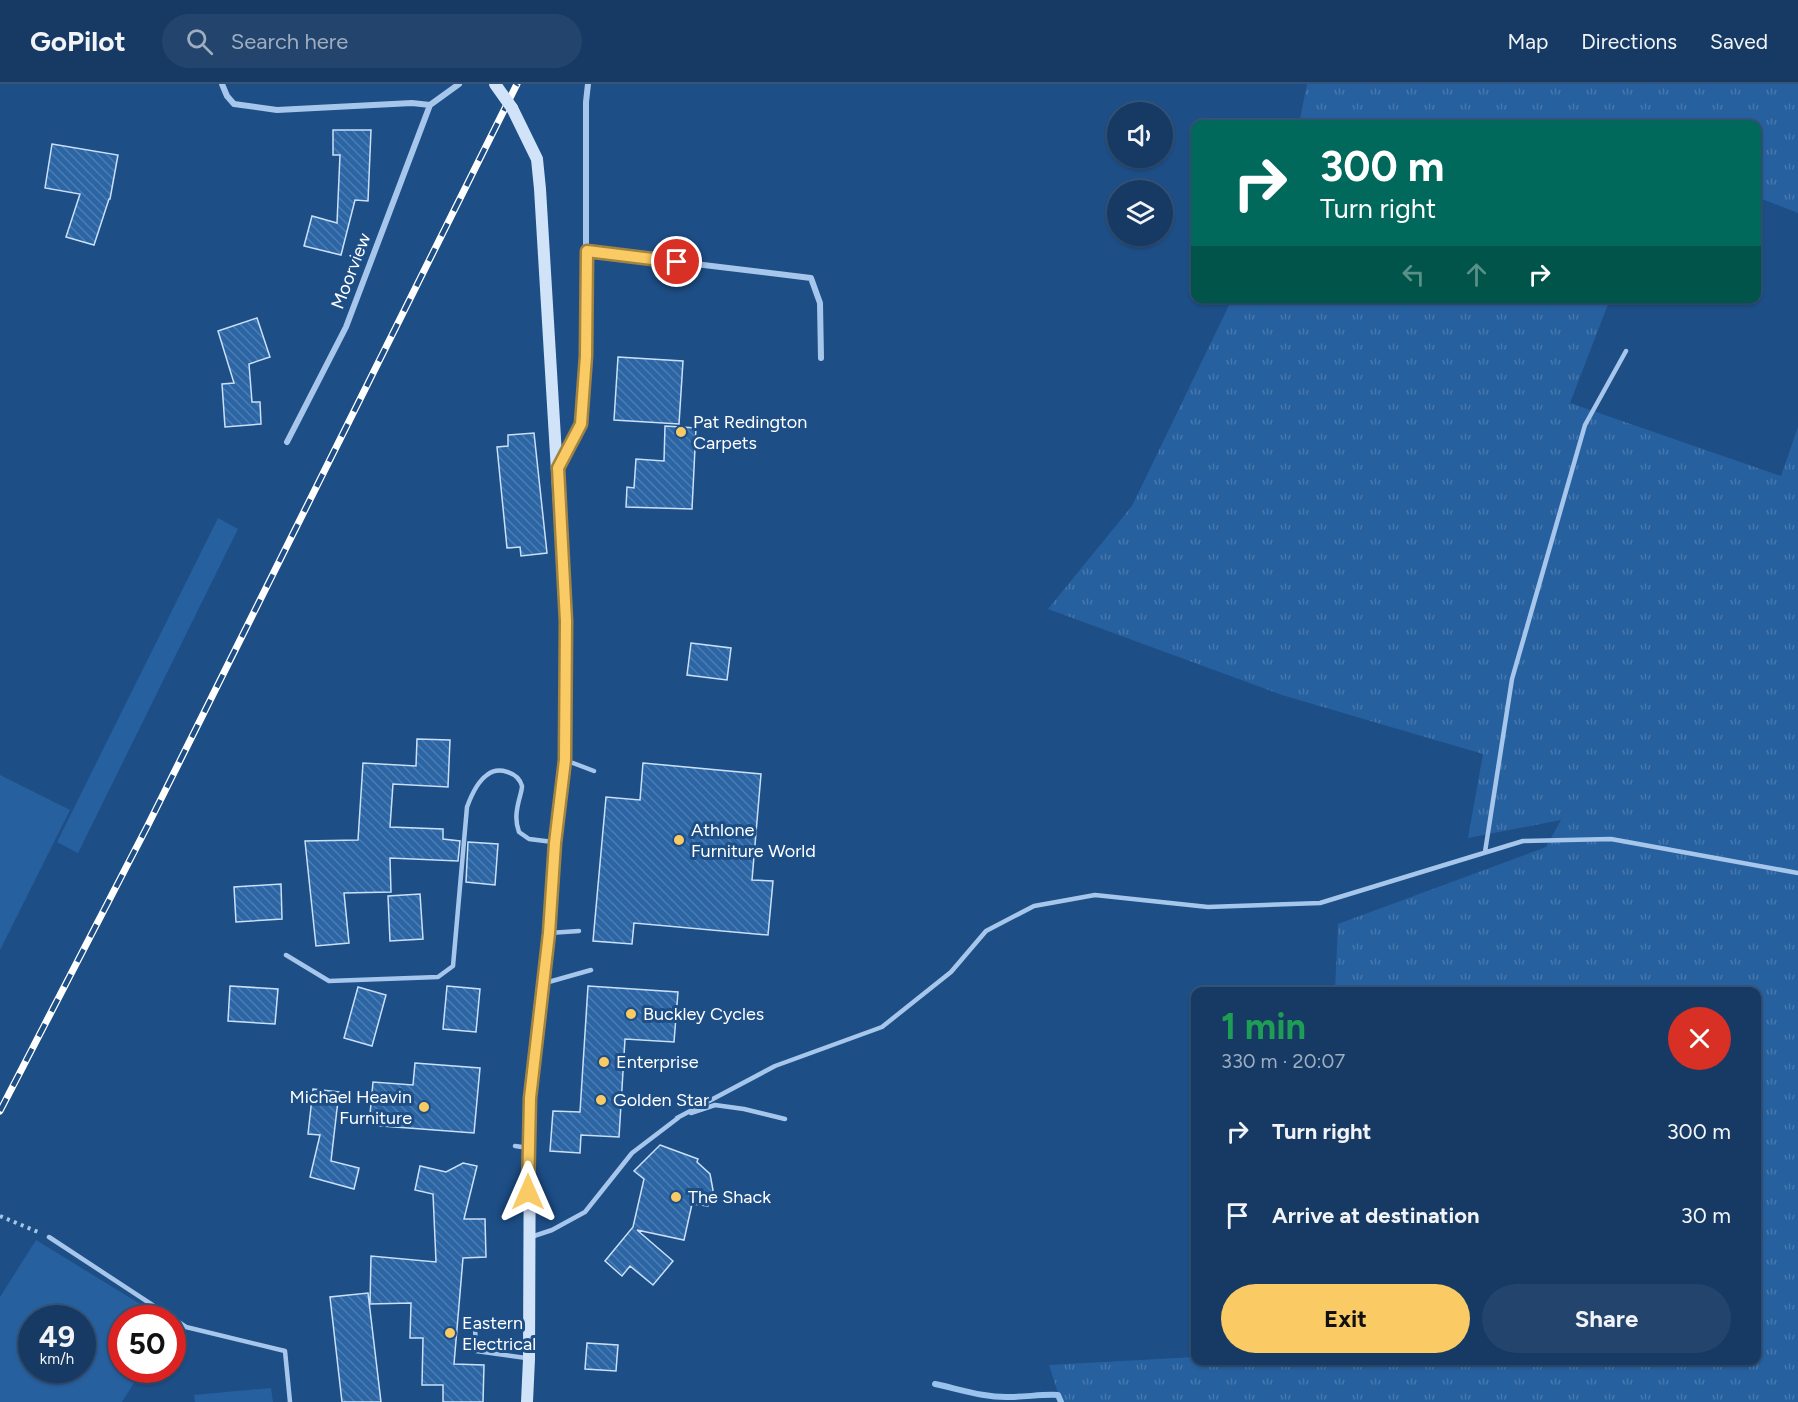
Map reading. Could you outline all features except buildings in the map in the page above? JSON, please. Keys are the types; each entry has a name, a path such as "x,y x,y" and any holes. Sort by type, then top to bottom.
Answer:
{"main road":[{"path":"495,84 512,108 537,159 548,301 566,621 565,760 555,843 549,933 530,1098 527,1402"}],"street":[{"path":"222,84 227,96 234,104 277,110 412,103 430,105 459,84"},
{"path":"558,468 581,424 586,356 586,102 588,84"},
{"name":"Moorview","path":"287,442 346,327 430,105"},
{"path":"587,251 812,278 820,303 822,358"}],"lane":[{"path":"1485,852 1512,679 1585,426 1626,351"},
{"path":"565,760 594,771"},
{"path":"286,955 329,981 438,977 453,966 467,807 472,794 488,774 498,771 509,772 517,777 522,788 515,820 519,832 529,839 555,843"},
{"path":"528,1238 552,1230 585,1212 632,1153 677,1118 775,1066 882,1028 951,972 986,931 1034,906 1095,896 1208,907 1320,903 1523,841 1611,840 1798,873"},
{"path":"549,933 579,931"},
{"path":"542,984 591,970"},
{"path":"677,1118 715,1105 785,1119"},
{"path":"515,1146 528,1148"},
{"path":"50,1237 186,1327 285,1351 290,1402"},
{"path":"475,1326 476,1351 529,1359"}],"path":[{"path":"2,1217 50,1237"}],"green space":[{"path":"1307,84 1798,84 1798,213 1761,199 1761,120 1300,120"},
{"path":"1230,303 1608,303 1570,403 1781,476 1798,427 1798,1402 1061,1402 1049,1365 1191,1357 1191,1365 1761,1365 1761,987 1335,987 1338,924 1546,847 1561,820 1468,838 1483,754 1282,695 1048,609 1132,506"},
{"path":"218,518 238,529 78,853 57,842"},
{"path":"0,775 70,810 0,950"},
{"path":"36,1240 142,1305 108,1305 108,1383 134,1383 122,1402 0,1402 0,1297"},
{"path":"271,1388 273,1402 195,1402 194,1395"}],"waterway":[{"path":"935,1384 991,1396 1058,1395 1061,1402"}],"railway":[{"path":"0,1111 148,825 517,84"}],"place":[{"name":"Pat Redington Carpets","path":"681,432"},
{"name":"Athlone Furniture World","path":"679,840"},
{"name":"Buckley Cycles","path":"631,1014"},
{"name":"Enterprise","path":"604,1062"},
{"name":"Golden Star","path":"601,1100"},
{"name":"Michael Heavin Furniture","path":"424,1107"},
{"name":"The Shack","path":"676,1197"},
{"name":"Eastern Electrical","path":"450,1333"}],"route":[{"path":"528,1192 530,1098 549,933 555,843 565,760 566,621 558,468 581,424 586,356 587,251 677,262"}]}
